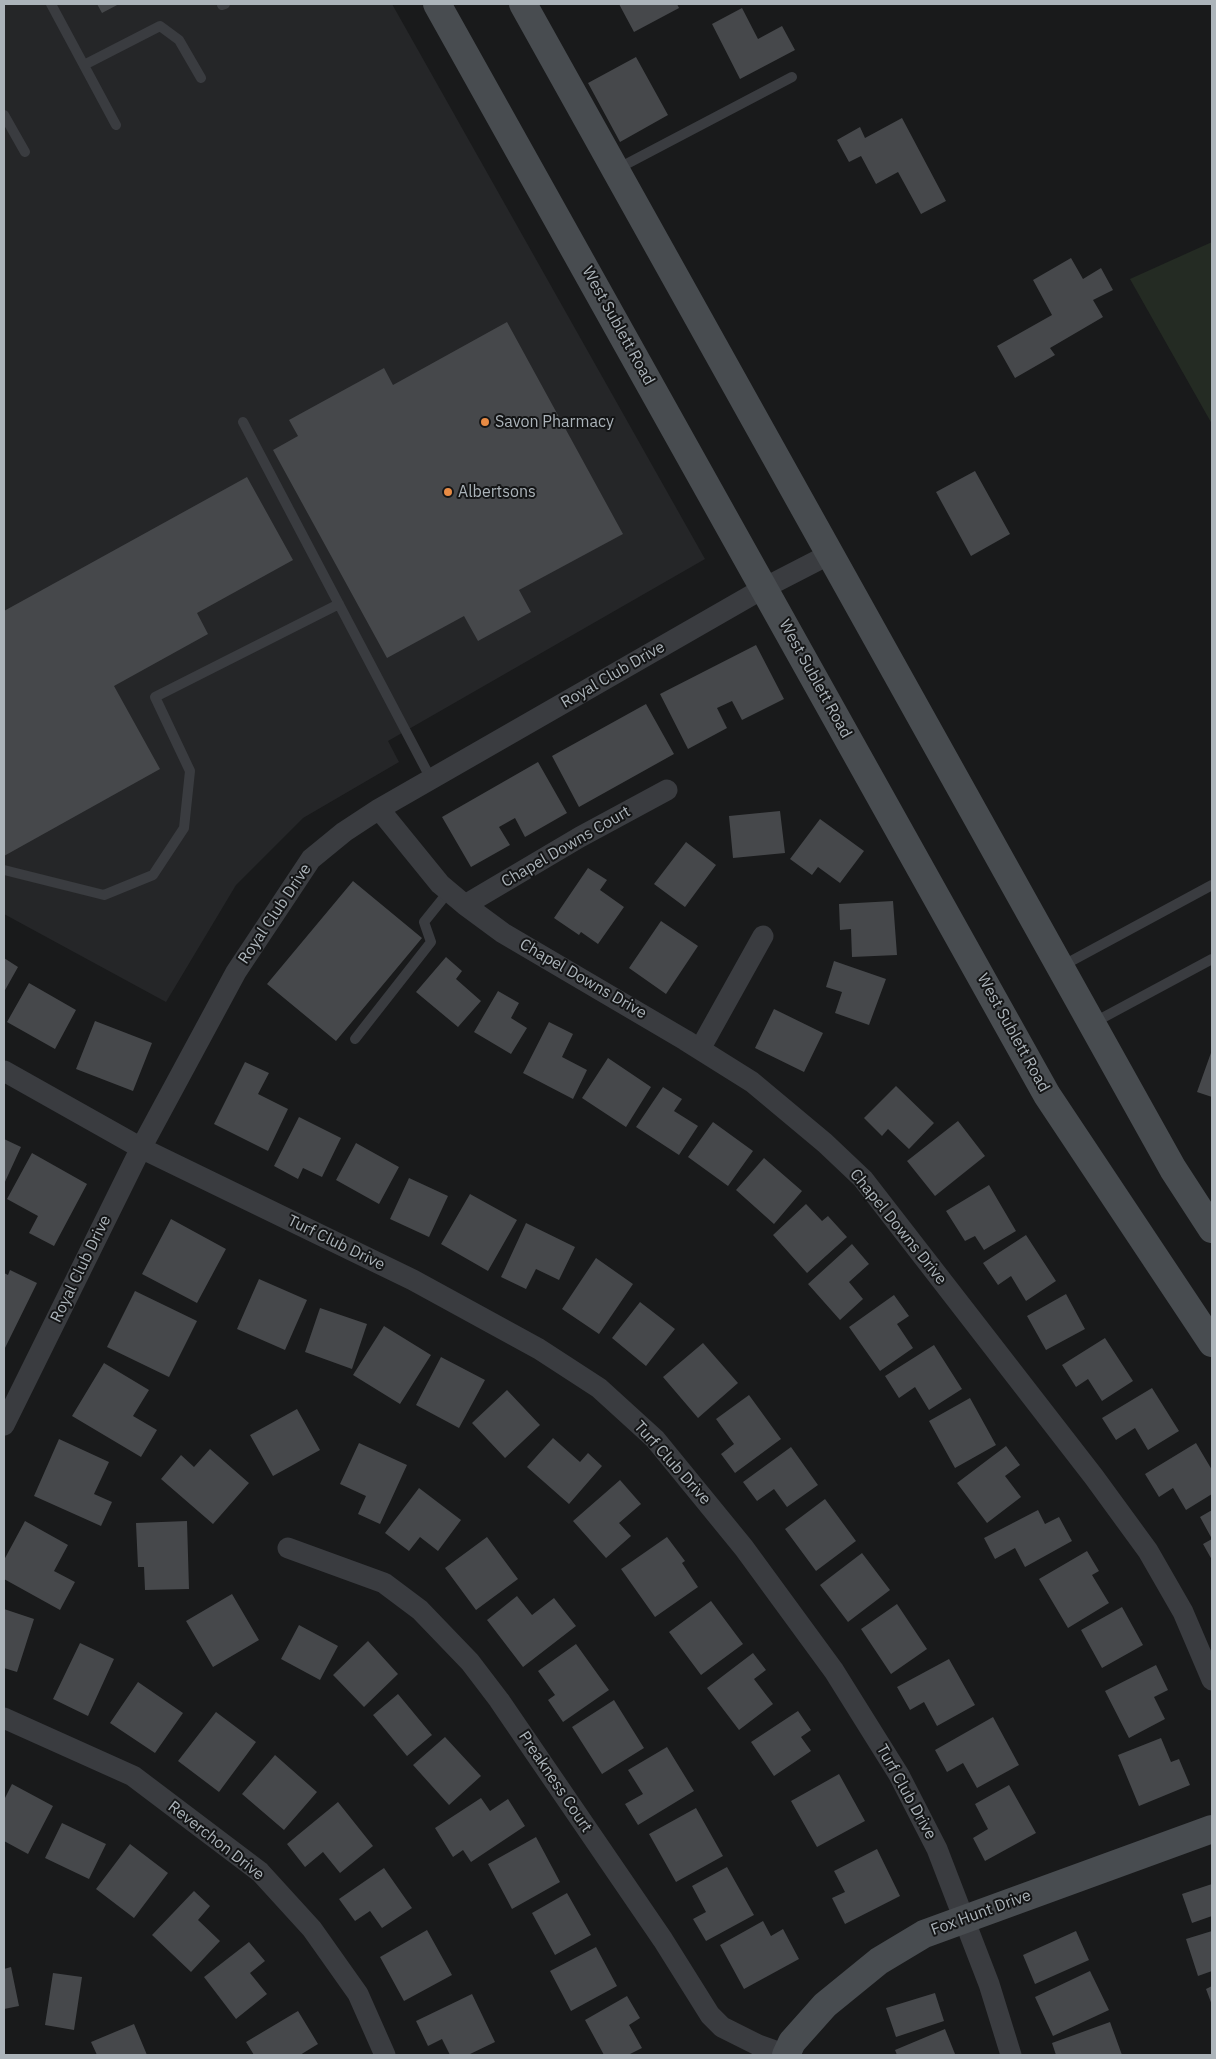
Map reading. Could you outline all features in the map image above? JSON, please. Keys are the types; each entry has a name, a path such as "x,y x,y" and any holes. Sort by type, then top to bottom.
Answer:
{"main road":[{"name":"West Sublett Road","path":"437,4 1047,1095 1212,1343"},
{"path":"523,4 1173,1169 1212,1230"},
{"name":"Fox Hunt Drive","path":"786,2055 792,2042 825,2004 879,1961 924,1934 1212,1829"}],"street":[{"name":"Royal Club Drive","path":"4,1425 9,1401 141,1148 236,972 312,859 344,832 379,809 764,588 830,554"},
{"name":"Chapel Downs Court","path":"465,906 580,838 667,790"},
{"name":"Chapel Downs Drive","path":"379,809 440,884 465,906 503,932 752,1082 825,1143 863,1179 1094,1477 1148,1551 1182,1612 1212,1680"},
{"path":"700,1049 763,936"},
{"name":"Turf Club Drive","path":"4,1071 141,1148 413,1280 539,1350 599,1388 655,1439 744,1548 834,1671 899,1775 937,1849 989,1984 1011,2055"},
{"name":"Preakness Court","path":"288,1548 384,1583 420,1610 470,1662 499,1700 663,1940 710,2016 722,2027 758,2045 786,2055"},
{"name":"Reverchon Drive","path":"4,1718 133,1776 260,1872 312,1929 358,1994 386,2055"}],"lane":[{"path":"51,4 116,125"},
{"path":"84,65 160,26 179,40 201,78"},
{"path":"616,169 792,77"},
{"path":"4,115 24,152"},
{"path":"242,422 431,779"},
{"path":"4,870 104,895 153,875 184,828 190,771 155,697 339,604"},
{"path":"1060,967 1212,885"},
{"path":"356,1039 431,942 424,922 449,891"},
{"path":"1092,1024 1212,958"}],"shaded area":[{"path":"4,4 392,4 705,559 388,741 399,762 303,818 236,885 166,1002 4,914"},
{"path":"1212,242 1212,424 1130,279"}],"building":[{"path":"97,4 119,4 102,13"},
{"path":"619,4 677,4 679,8 634,32"},
{"path":"742,8 758,39 782,26 795,50 740,79 712,24"},
{"path":"636,57 668,115 620,142 588,83"},
{"path":"902,118 946,201 921,214 898,172 876,184 861,156 849,162 837,140 860,127 865,138"},
{"path":"1071,258 1083,279 1101,268 1113,290 1093,300 1103,317 1050,348 1055,355 1015,378 997,346 1052,315 1033,280"},
{"name":"Albertsons","path":"507,322 623,534 519,590 531,612 478,641 464,616 387,658 273,450 298,436 289,420 384,368 393,385"},
{"path":"975,471 1010,534 971,556 936,492"},
{"path":"247,477 293,560 197,613 208,634 114,686 160,769 4,856 4,611"},
{"path":"756,645 784,699 742,720 732,701 717,708 727,728 688,749 660,694"},
{"path":"646,704 674,754 579,807 552,756"},
{"path":"538,762 567,813 525,837 515,818 499,827 510,845 471,867 442,817"},
{"path":"780,811 785,853 733,858 729,816"},
{"path":"820,819 864,851 840,883 818,867 812,875 790,859"},
{"path":"686,842 716,865 685,907 654,884"},
{"path":"588,868 607,880 600,890 624,907 598,944 581,932 579,935 554,918"},
{"path":"353,881 422,938 336,1041 267,984"},
{"path":"893,901 897,955 852,957 851,929 840,930 839,904"},
{"path":"661,921 698,946 666,994 629,968"},
{"path":"446,957 462,971 456,979 481,1001 458,1027 416,992"},
{"path":"4,958 18,967 4,992"},
{"path":"834,961 886,979 869,1025 835,1013 842,992 826,987"},
{"path":"29,983 76,1010 55,1049 7,1022"},
{"path":"498,991 519,1003 511,1018 527,1028 511,1054 474,1032"},
{"path":"774,1009 823,1033 804,1072 755,1048"},
{"path":"95,1021 152,1043 133,1091 76,1069"},
{"path":"549,1022 573,1034 562,1057 587,1070 573,1099 523,1073"},
{"path":"1212,1050 1212,1097 1197,1092"},
{"path":"608,1058 651,1087 626,1127 582,1098"},
{"path":"245,1062 269,1073 258,1094 288,1109 268,1151 214,1124"},
{"path":"896,1086 934,1123 909,1149 888,1129 882,1136 864,1118"},
{"path":"663,1087 682,1099 674,1111 698,1126 679,1155 636,1127"},
{"path":"299,1117 341,1138 322,1177 303,1168 298,1179 274,1166"},
{"path":"958,1121 985,1156 935,1196 907,1161"},
{"path":"713,1122 753,1151 728,1186 688,1157"},
{"path":"4,1139 21,1147 4,1184"},
{"path":"356,1143 399,1167 379,1204 336,1180"},
{"path":"32,1153 87,1184 54,1246 29,1233 38,1216 7,1199"},
{"path":"764,1158 802,1191 774,1224 736,1190"},
{"path":"409,1178 448,1196 429,1237 390,1219"},
{"path":"989,1185 1016,1231 984,1250 975,1236 965,1241 946,1211"},
{"path":"470,1194 517,1220 488,1271 441,1244"},
{"path":"806,1204 822,1221 828,1216 847,1237 807,1273 773,1235"},
{"path":"171,1219 226,1249 197,1303 142,1274"},
{"path":"526,1223 575,1247 559,1280 536,1269 526,1289 501,1277"},
{"path":"1026,1235 1056,1281 1026,1301 1011,1276 998,1285 983,1263"},
{"path":"852,1244 869,1264 849,1282 863,1299 840,1320 808,1284"},
{"path":"596,1258 633,1284 599,1334 562,1309"},
{"path":"10,1270 37,1283 4,1350 4,1273 8,1275"},
{"path":"259,1279 307,1300 285,1350 237,1329"},
{"path":"135,1291 197,1321 169,1377 107,1347"},
{"path":"1066,1294 1085,1329 1046,1350 1027,1316"},
{"path":"894,1295 909,1316 897,1324 913,1348 880,1371 849,1327"},
{"path":"640,1302 675,1329 646,1366 612,1338"},
{"path":"320,1308 367,1324 352,1369 305,1352"},
{"path":"384,1326 431,1355 400,1404 353,1375"},
{"path":"1105,1338 1133,1381 1102,1401 1088,1379 1076,1387 1062,1365"},
{"path":"703,1343 738,1383 698,1418 663,1377"},
{"path":"934,1345 962,1389 929,1410 915,1387 899,1398 885,1376"},
{"path":"441,1357 485,1380 459,1428 416,1405"},
{"path":"104,1363 149,1390 133,1416 157,1430 141,1457 72,1416"},
{"path":"1152,1388 1179,1431 1148,1450 1135,1428 1116,1440 1102,1418"},
{"path":"507,1390 540,1425 505,1458 472,1423"},
{"path":"749,1395 781,1439 735,1473 721,1454 734,1444 716,1419"},
{"path":"970,1398 996,1445 955,1468 929,1421"},
{"path":"297,1409 320,1450 273,1476 250,1435"},
{"path":"553,1438 580,1462 588,1453 602,1466 569,1504 527,1467"},
{"path":"59,1439 109,1462 94,1494 112,1502 101,1526 34,1496"},
{"path":"359,1443 407,1465 380,1524 358,1514 366,1496 340,1484"},
{"path":"1196,1443 1212,1470 1212,1494 1186,1510 1173,1488 1159,1497 1145,1474"},
{"path":"1006,1446 1020,1465 1005,1476 1021,1497 987,1523 957,1483"},
{"path":"791,1447 818,1485 787,1507 774,1489 757,1501 743,1482"},
{"path":"210,1449 249,1483 213,1524 161,1479 181,1455 194,1467"},
{"path":"620,1480 641,1504 619,1523 631,1536 606,1558 573,1521"},
{"path":"419,1488 461,1520 438,1551 420,1537 409,1551 385,1533"},
{"path":"825,1499 856,1541 816,1571 785,1529"},
{"path":"1038,1510 1045,1524 1059,1517 1072,1541 1025,1567 1015,1548 995,1559 984,1538"},
{"path":"1212,1510 1212,1539 1200,1517"},
{"path":"25,1521 68,1545 54,1571 75,1582 60,1610 4,1579 4,1560"},
{"path":"187,1521 189,1589 145,1590 144,1567 138,1567 136,1523"},
{"path":"487,1537 518,1579 476,1610 445,1568"},
{"path":"667,1537 685,1561 682,1563 698,1587 655,1617 621,1569"},
{"path":"1212,1539 1212,1560 1203,1544"},
{"path":"1087,1551 1099,1571 1092,1575 1109,1603 1068,1628 1039,1579"},
{"path":"862,1553 890,1590 848,1622 820,1585"},
{"path":"232,1594 259,1640 213,1667 186,1621"},
{"path":"517,1596 532,1615 554,1598 576,1626 523,1667 487,1620"},
{"path":"711,1601 743,1644 701,1675 669,1632"},
{"path":"897,1604 927,1649 891,1674 861,1629"},
{"path":"1122,1607 1143,1645 1102,1668 1081,1630"},
{"path":"4,1609 34,1619 17,1672 4,1668"},
{"path":"299,1625 338,1646 320,1680 281,1659"},
{"path":"368,1641 398,1674 364,1707 333,1675"},
{"path":"80,1643 114,1659 88,1716 53,1699"},
{"path":"576,1644 609,1690 563,1722 548,1700 555,1695 538,1671"},
{"path":"753,1653 766,1670 754,1679 773,1704 739,1730 707,1688"},
{"path":"949,1659 975,1705 937,1726 924,1702 910,1710 897,1687"},
{"path":"1156,1665 1168,1690 1154,1697 1165,1719 1129,1738 1105,1691"},
{"path":"138,1682 183,1713 155,1753 110,1723"},
{"path":"398,1694 432,1735 407,1756 373,1715"},
{"path":"614,1700 644,1748 602,1774 572,1727"},
{"path":"798,1711 811,1730 801,1737 811,1751 774,1776 751,1742"},
{"path":"216,1712 256,1742 219,1792 178,1761"},
{"path":"993,1717 1019,1765 977,1788 963,1763 947,1772 935,1750"},
{"path":"445,1737 481,1776 449,1805 413,1765"},
{"path":"1161,1738 1171,1762 1179,1759 1190,1785 1139,1806 1118,1755"},
{"path":"667,1747 694,1791 638,1825 625,1804 643,1794 628,1770"},
{"path":"275,1755 317,1792 284,1830 242,1794"},
{"path":"839,1774 865,1821 817,1847 791,1801"},
{"path":"12,1784 53,1806 28,1854 4,1841 4,1800"},
{"path":"1009,1785 1036,1833 985,1861 973,1838 988,1829 975,1804"},
{"path":"481,1798 490,1811 508,1799 525,1826 471,1862 463,1850 453,1857 435,1828"},
{"path":"338,1802 373,1846 340,1873 323,1852 305,1867 287,1844"},
{"path":"696,1808 723,1856 676,1882 649,1834"},
{"path":"62,1823 106,1844 89,1879 45,1858"},
{"path":"536,1837 560,1882 512,1909 488,1864"},
{"path":"130,1844 168,1873 134,1918 96,1889"},
{"path":"877,1849 900,1896 845,1924 832,1898 845,1892 834,1871"},
{"path":"727,1867 754,1915 706,1941 693,1919 706,1912 692,1886"},
{"path":"384,1868 412,1908 382,1928 370,1911 355,1921 339,1899"},
{"path":"1212,1884 1212,1916 1192,1923 1182,1894"},
{"path":"194,1891 210,1906 198,1920 220,1941 191,1972 152,1935"},
{"path":"567,1893 591,1935 555,1955 532,1913"},
{"path":"763,1921 771,1936 783,1929 799,1959 744,1989 720,1945"},
{"path":"427,1930 452,1975 404,2001 380,1957"},
{"path":"1076,1931 1089,1960 1035,1984 1023,1955"},
{"path":"1212,1931 1212,1971 1198,1976 1186,1939"},
{"path":"249,1942 265,1961 250,1973 267,1994 236,2019 204,1977"},
{"path":"596,1947 617,1986 571,2011 550,1971"},
{"path":"11,1967 19,2006 4,2009 4,1969"},
{"path":"1090,1971 1109,2010 1053,2036 1035,1997"},
{"path":"53,1973 82,1977 74,2030 45,2025"},
{"path":"1212,1986 1212,2005 1206,1989"},
{"path":"935,1993 944,2021 896,2037 886,2008"},
{"path":"472,1994 495,2042 468,2055 450,2055 442,2039 428,2046 416,2021"},
{"path":"627,1996 640,2018 629,2025 642,2048 628,2055 604,2055 585,2020"},
{"path":"298,2011 318,2044 300,2055 254,2055 246,2042"},
{"path":"1110,2022 1122,2055 1056,2055 1052,2043"},
{"path":"134,2024 147,2055 97,2055 91,2042"},
{"path":"945,2029 955,2054 897,2055 895,2050"}],"place":[{"name":"Savon Pharmacy","path":"485,422"},
{"name":"Albertsons","path":"448,492"}]}
